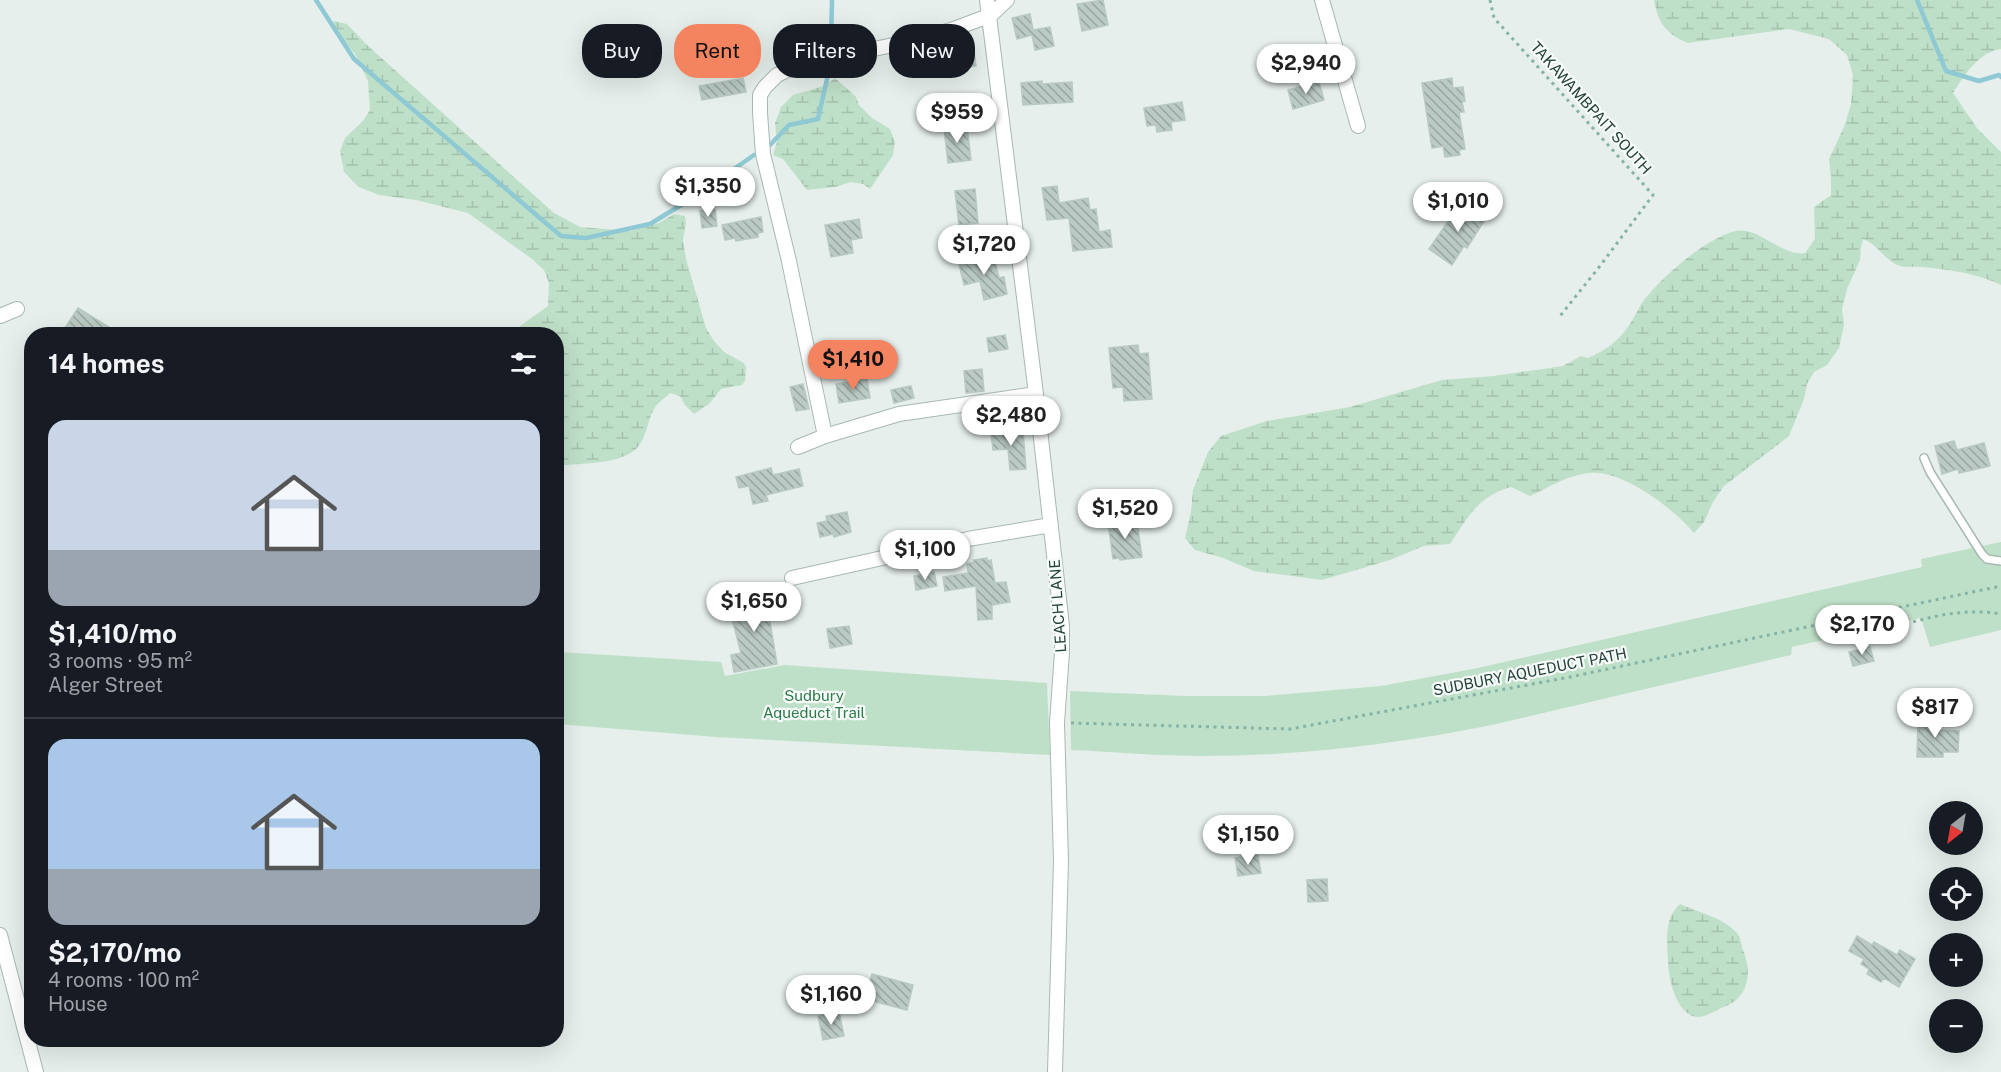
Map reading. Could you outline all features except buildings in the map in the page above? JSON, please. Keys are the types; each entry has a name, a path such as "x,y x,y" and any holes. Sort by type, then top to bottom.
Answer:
{"street":[{"name":"LEACH LANE","path":"987,0 991,15 995,65 1036,393 1063,640 1058,723 1061,861 1055,1072"},
{"path":"825,436 789,261 764,154 760,95 777,75 801,64 903,43 951,30 991,15 1007,0"},
{"path":"1322,0 1358,126"},
{"path":"0,316 17,309"},
{"path":"798,447 825,436 899,414 1036,393"},
{"path":"792,578 968,539 1051,525"},
{"path":"0,935 24,1026"},
{"path":"29,1047 36,1072"}],"lane":[{"path":"1924,458 1930,472 1982,554 1987,559 2001,561"}],"path":[{"name":"TAKAWAMBPAIT SOUTH","path":"1490,0 1494,18 1653,195 1560,316"},
{"name":"SUDBURY AQUEDUCT PATH","path":"1058,723 1290,729 1570,677 2001,586"},
{"path":"1849,643 1904,625 1955,612 2001,614"}],"green space":[{"path":"1654,0 2001,0 2001,49 1979,59 1953,93 1977,128 2001,152 2001,285 1961,272 1901,266 1863,239 1860,260 1847,289 1842,309 1844,325 1839,348 1827,365 1814,372 1807,384 1804,399 1789,436 1724,486 1713,502 1704,522 1694,533 1674,513 1646,492 1617,477 1602,473 1589,473 1566,479 1530,496 1511,487 1499,491 1475,509 1450,544 1424,546 1390,560 1322,580 1254,571 1223,558 1195,550 1185,538 1193,490 1208,452 1221,436 1267,421 1350,407 1442,380 1494,376 1563,366 1581,356 1588,358 1617,340 1630,324 1644,300 1673,270 1699,249 1736,231 1753,233 1787,251 1805,253 1815,239 1814,207 1831,195 1829,159 1844,127 1851,104 1853,75 1847,55 1829,39 1789,29 1688,43 1674,36 1664,27"},
{"path":"334,21 347,24 367,45 554,213 580,227 631,231 659,223 674,214 685,216 683,240 686,259 706,328 724,352 744,363 745,381 742,385 721,389 709,404 694,414 680,396 670,393 655,407 643,439 630,454 599,462 564,465 564,327 519,327 548,306 549,283 544,270 468,213 416,200 379,195 359,187 344,172 340,151 345,138 363,121 370,110 368,81 355,54 332,27"},
{"path":"835,78 856,97 859,105 872,118 890,129 895,142 893,155 870,189 863,184 851,182 835,187 807,190 783,159 773,155 777,142 775,123 781,107 793,95 824,86"},
{"path":"2001,542 2001,630 1930,647 1921,618 1792,647 1791,655 1492,725 1348,748 1276,754 1203,756 1071,750 1070,691 1185,696 1265,696 1381,686 1478,668 1922,567 1921,559"},
{"name":"Sudbury Aqueduct Trail","path":"564,652 721,662 725,676 785,665 1047,683 1050,755 716,737 564,725"},
{"path":"1680,904 1718,919 1732,928 1739,937 1747,963 1748,977 1744,990 1735,1001 1700,1017 1690,1015 1679,1003 1668,967 1669,923 1675,909"}],"waterway":[{"path":"316,0 354,59 561,236 586,238 650,224 691,199 754,155"},
{"path":"831,24 832,0"},
{"path":"1917,0 1946,71 1979,81 1999,75 2001,77"},
{"path":"770,145 789,125 818,119 827,78"}]}
